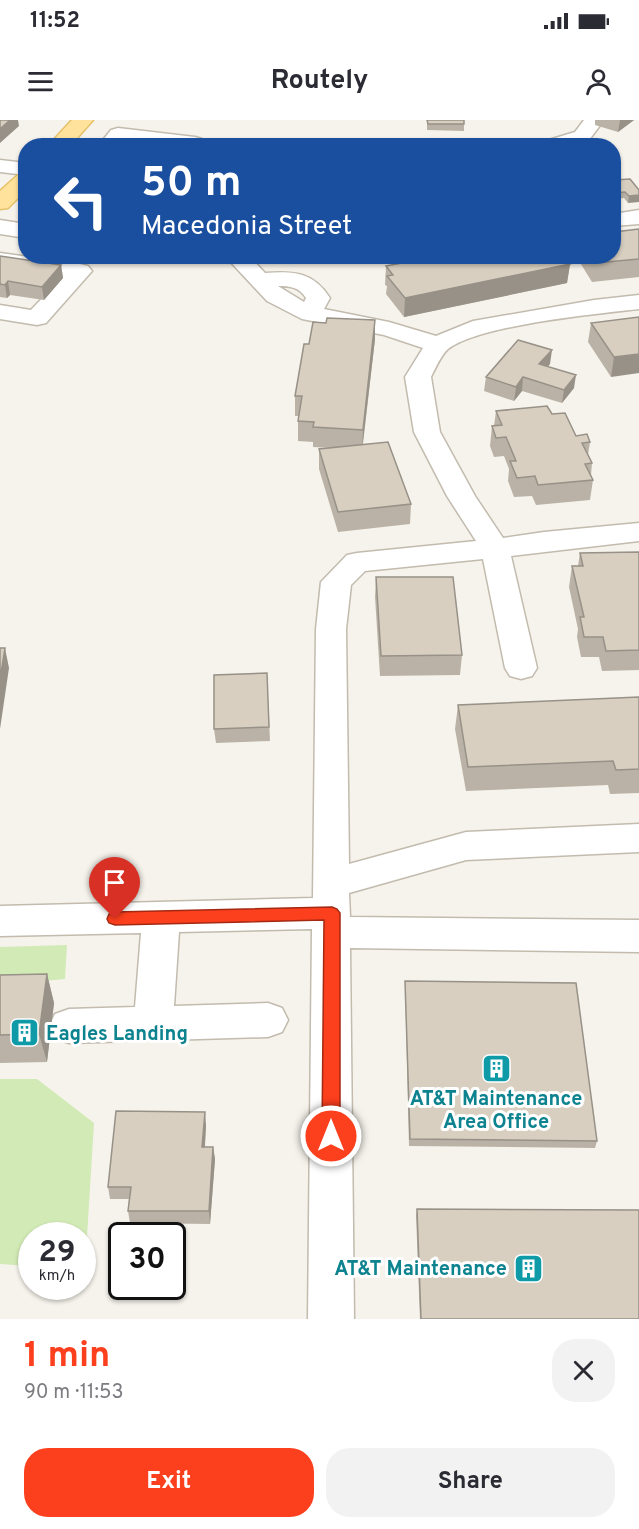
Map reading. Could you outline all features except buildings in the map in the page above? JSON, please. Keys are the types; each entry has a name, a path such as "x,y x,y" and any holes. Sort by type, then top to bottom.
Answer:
{"main road":[{"path":"66,138 83,120"},
{"path":"0,203 18,185"}],"street":[{"path":"575,138 582,136 594,120"},
{"path":"115,138 118,134 152,138"},
{"path":"0,165 18,168"},
{"path":"621,219 639,217"},
{"path":"0,227 18,230"},
{"path":"0,260 18,262"},
{"path":"0,312 37,318 80,271 29,264"},
{"path":"244,264 274,296 310,314 389,329 437,345"},
{"path":"521,668 495,549 460,496 427,432 418,377 437,345 473,328 594,307 639,302"},
{"path":"331,1319 331,630 336,582 357,562 639,532"},
{"path":"332,909 466,846 639,838"},
{"path":"0,921 332,909 639,936"},
{"path":"153,1024 160,917"},
{"path":"69,1026 268,1020"}],"green space":[{"path":"67,945 65,979 0,985 0,947"},
{"path":"0,1079 37,1079 94,1123 88,1222 18,1222 18,1265 0,1264"}],"place":[{"name":"Eagles Landing","path":"25,1033"},
{"name":"AT&T Maintenance Area Office","path":"496,1068"},
{"name":"AT&T Maintenance","path":"528,1268"}],"route":[{"path":"115,919 332,913 331,1136"}]}
